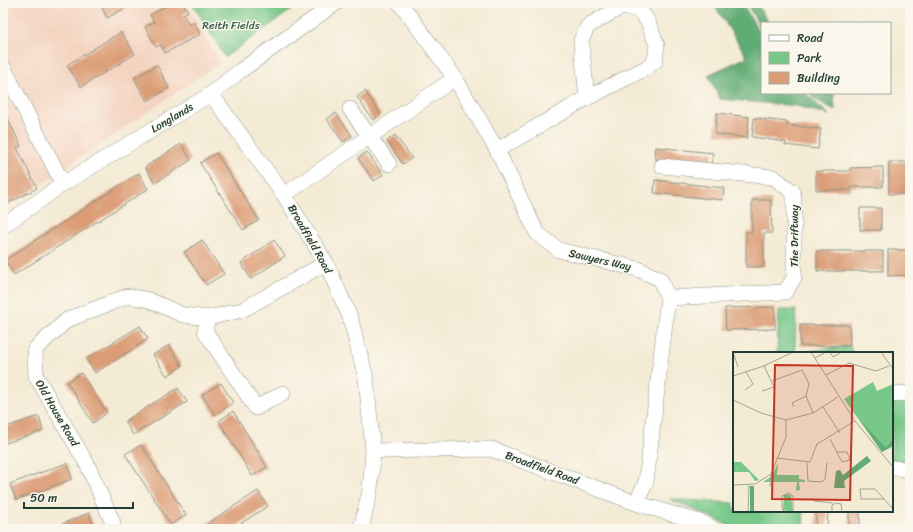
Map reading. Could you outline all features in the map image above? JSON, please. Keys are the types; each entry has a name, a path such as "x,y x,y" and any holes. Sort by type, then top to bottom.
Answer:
{"street":[{"name":"Longlands","path":"3,226 63,184 211,94 240,71 336,3"},
{"name":"Sawyers Way","path":"400,3 455,78 497,150 537,233 559,250 638,269 660,279 668,298 646,482 636,502"},
{"path":"497,150 587,98 646,68 655,61 657,46 648,22 640,10 619,8 588,26 581,40 587,98"},
{"path":"3,67 63,184"},
{"path":"284,195 455,78"},
{"name":"Broadfield Road","path":"211,94 284,195 326,263 350,317 366,378 373,451 370,490 361,529"},
{"path":"350,109 389,164"},
{"name":"The Driftway","path":"662,166 773,177 792,191 794,197 794,278 785,292 668,298"},
{"name":"Old House Road","path":"113,529 113,523 87,464 36,376 35,349 67,320 128,296 149,300 183,315 208,318 242,310 326,263"},
{"path":"208,318 205,331 256,408 283,393"},
{"path":"893,394 910,393"},
{"name":"Broadfield Road","path":"373,451 492,449 636,502 703,523 713,529"},
{"path":"893,468 910,468"}],"shaded area":[{"path":"3,3 187,3 220,63 3,210"}],"green space":[{"name":"Reith Fields","path":"192,3 301,3 225,57"},
{"path":"713,3 742,3 761,34 761,94 806,94 829,115 796,106 720,99 708,75 747,57"},
{"path":"746,3 756,3 768,22 761,22 761,27"},
{"path":"811,94 834,94 835,110 816,100"},
{"path":"779,310 796,310 795,352 777,352"},
{"path":"850,346 852,352 798,352"},
{"path":"910,399 910,463 893,462 893,403"},
{"path":"670,499 733,503 733,512 803,512 804,529 737,529"}],"building":[{"path":"100,3 134,3 107,18"},
{"path":"171,3 183,3 188,11 183,14 189,25 194,22 200,34 165,53 161,45 156,47 145,27 154,22 150,15"},
{"path":"121,32 135,54 81,87 67,65"},
{"path":"157,65 169,88 147,101 134,78"},
{"path":"365,91 381,115 373,120 357,97"},
{"path":"4,111 21,146 17,148 37,188 3,206"},
{"path":"336,113 352,136 343,142 327,119"},
{"path":"717,113 749,117 747,138 715,134"},
{"path":"754,118 788,122 787,125 821,129 818,149 785,145 786,142 752,137"},
{"path":"395,135 412,158 403,164 387,141"},
{"path":"181,144 191,160 155,183 145,167"},
{"path":"656,147 713,153 711,165 655,159"},
{"path":"367,152 383,175 374,181 358,158"},
{"path":"216,153 259,220 243,230 200,163"},
{"path":"889,162 910,162 910,194 889,194"},
{"path":"883,167 883,187 851,187 851,190 816,190 816,171 850,171 850,168"},
{"path":"139,173 148,189 14,275 5,260"},
{"path":"655,180 724,188 723,200 654,193"},
{"path":"752,200 771,200 772,233 764,233 764,267 746,267 746,232 752,232"},
{"path":"860,208 881,208 881,230 860,230"},
{"path":"202,240 224,274 206,285 184,252"},
{"path":"274,240 285,256 251,279 241,263"},
{"path":"888,250 910,250 910,275 888,276"},
{"path":"817,251 883,251 883,271 817,271"},
{"path":"775,307 775,329 726,330 725,308"},
{"path":"800,325 849,325 850,346 800,346"},
{"path":"140,326 148,339 95,373 86,359"},
{"path":"169,345 182,366 167,376 153,355"},
{"path":"81,373 107,413 93,423 67,382"},
{"path":"221,383 233,403 215,415 202,395"},
{"path":"178,388 187,402 133,435 125,421"},
{"path":"233,411 267,467 252,476 219,421"},
{"path":"39,416 43,431 3,444 3,428"},
{"path":"141,445 186,515 171,525 125,454"},
{"path":"67,463 72,479 16,500 10,484"},
{"path":"258,491 268,506 232,529 211,529 208,523"},
{"path":"816,512 828,512 827,529 816,529"},
{"path":"849,512 860,512 860,529 849,529"},
{"path":"89,513 95,529 49,529"}]}
